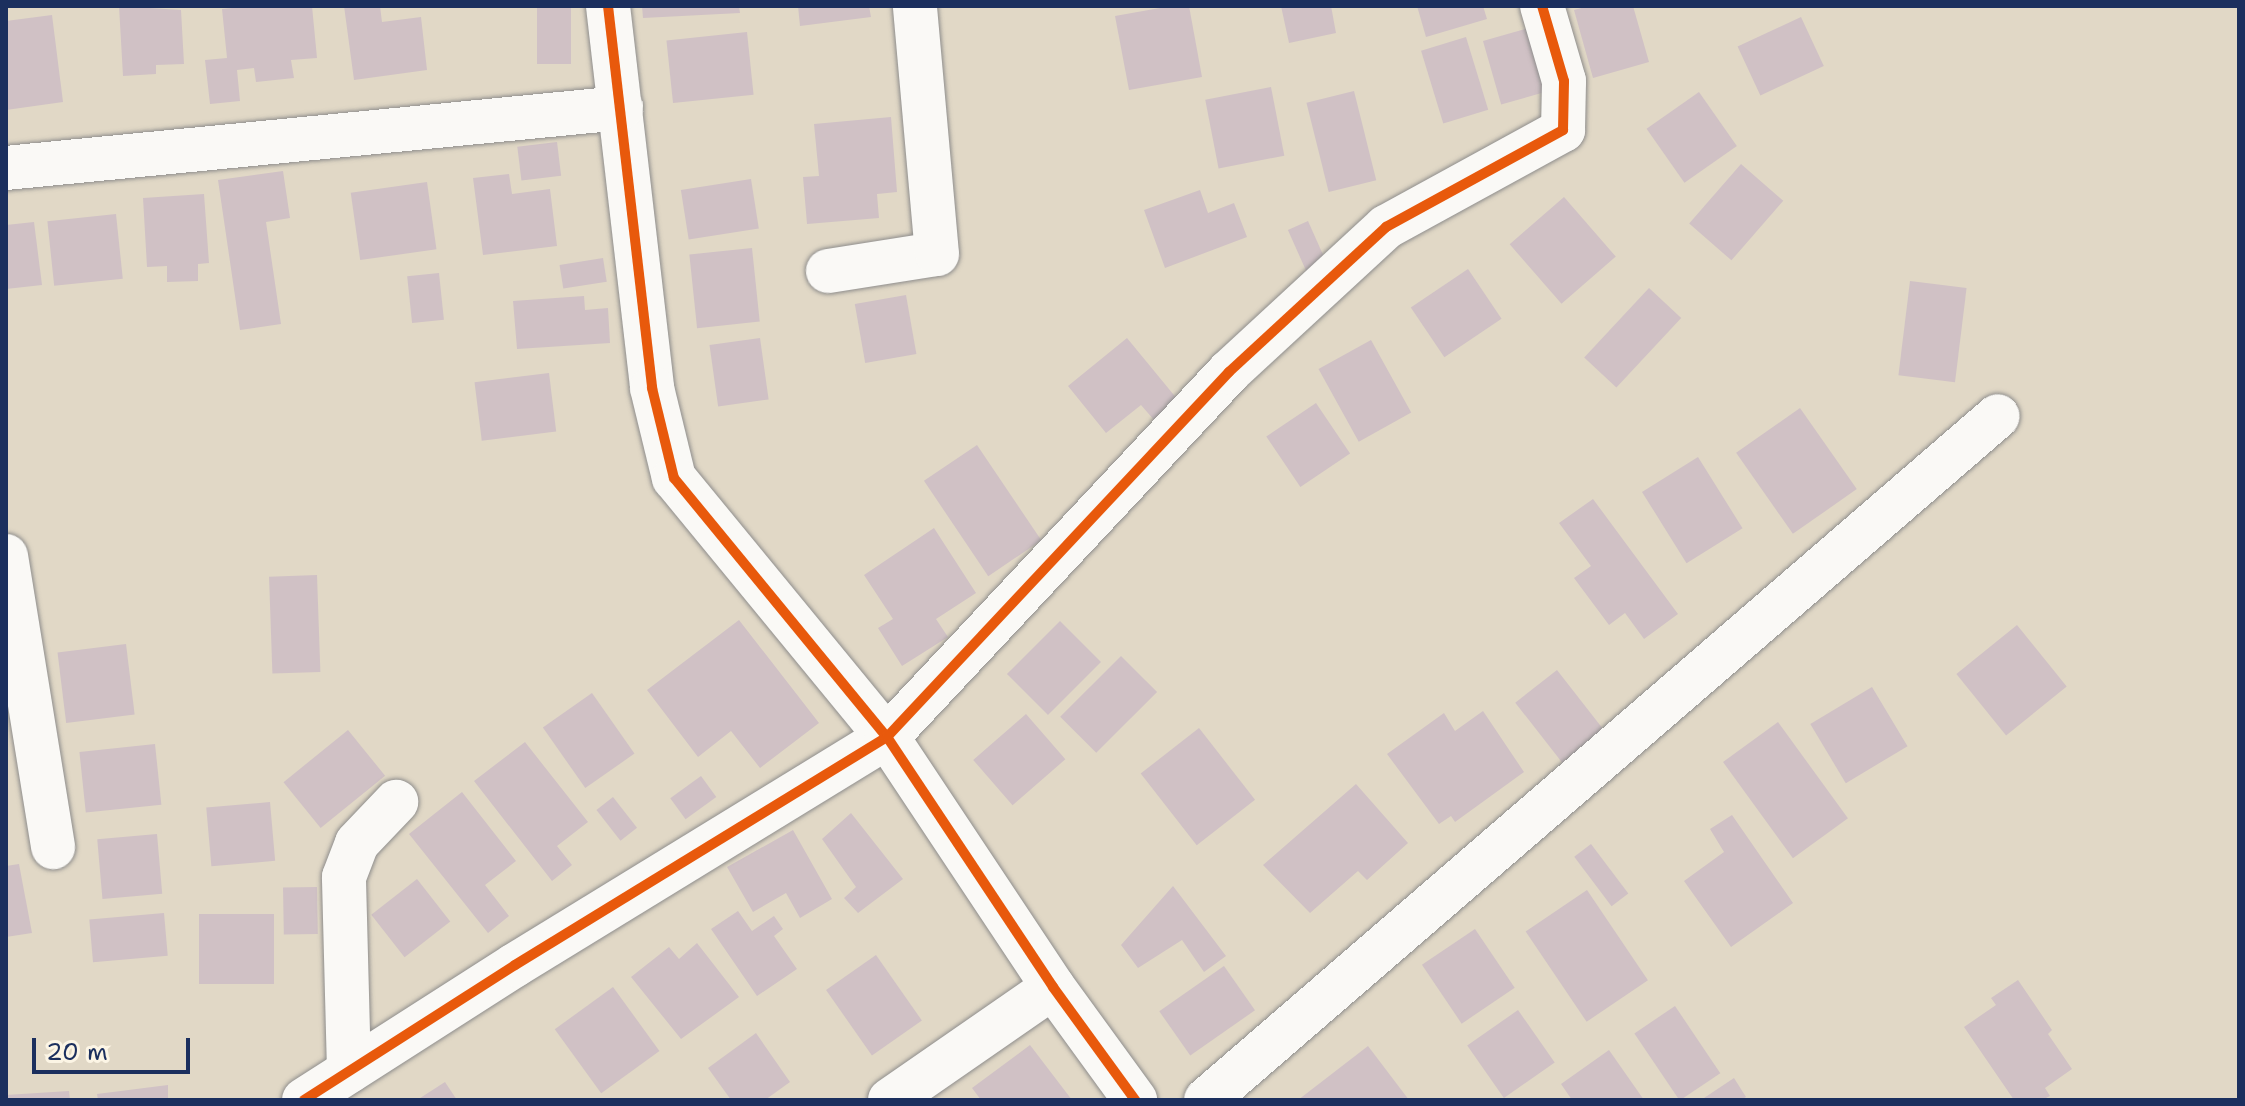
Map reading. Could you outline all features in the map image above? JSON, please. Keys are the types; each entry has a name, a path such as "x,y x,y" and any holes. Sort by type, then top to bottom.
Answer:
{"street":[{"path":"608,6 652,388 674,478 887,737 1053,987 1135,1100"},
{"path":"828,271 937,254 915,6"},
{"path":"304,1100 887,737 1229,372 1386,227 1563,130 1564,81 1542,6"},
{"path":"6,168 621,108"},
{"path":"1206,1100 1998,416"},
{"path":"6,556 53,847"},
{"path":"349,1071 344,877 357,843 396,802"},
{"path":"890,1100 1053,987"}],"building":[{"path":"119,6 181,10 184,64 156,65 156,74 123,76"},
{"path":"312,6 317,58 291,60 294,78 256,82 254,68 237,70 240,101 210,104 205,60 227,58 222,9"},
{"path":"344,6 380,6 382,22 421,17 427,70 354,80"},
{"path":"537,6 571,6 571,64 537,64"},
{"path":"642,6 739,6 740,13 643,18"},
{"path":"798,6 869,6 871,17 800,26"},
{"path":"1171,6 1189,6 1202,77 1129,90 1115,16"},
{"path":"1281,6 1331,6 1336,33 1289,43"},
{"path":"1417,6 1483,6 1487,19 1426,37"},
{"path":"1589,6 1633,6 1649,62 1593,78 1574,10"},
{"path":"52,15 63,102 6,110 6,21"},
{"path":"1801,17 1824,66 1760,96 1738,47"},
{"path":"1532,27 1550,90 1501,105 1483,41"},
{"path":"747,32 754,95 673,103 666,40"},
{"path":"1466,37 1488,110 1443,123 1421,51"},
{"path":"1271,87 1284,156 1219,168 1205,100"},
{"path":"1354,91 1376,180 1329,192 1306,103"},
{"path":"1699,92 1737,146 1684,183 1647,129"},
{"path":"891,117 897,192 877,194 879,218 807,224 803,177 819,176 814,124"},
{"path":"557,142 561,176 521,181 517,147"},
{"path":"1741,164 1783,201 1731,260 1689,224"},
{"path":"283,171 290,218 266,222 281,324 240,330 218,180"},
{"path":"509,174 512,194 550,189 557,246 483,255 473,178"},
{"path":"751,179 759,228 689,239 681,190"},
{"path":"427,182 436,249 360,260 351,193"},
{"path":"1200,190 1208,213 1234,203 1247,237 1165,268 1144,210"},
{"path":"204,194 209,263 198,264 198,281 167,282 167,266 147,267 143,198"},
{"path":"1564,197 1616,257 1561,304 1510,244"},
{"path":"116,214 123,279 54,286 47,221"},
{"path":"1308,221 1326,262 1306,271 1288,230"},
{"path":"34,222 42,285 6,289 6,225"},
{"path":"752,248 760,322 697,328 689,255"},
{"path":"603,258 607,282 563,289 560,265"},
{"path":"1468,269 1502,319 1444,357 1411,308"},
{"path":"439,273 444,320 412,323 407,276"},
{"path":"1910,281 1967,288 1955,382 1898,375"},
{"path":"1649,288 1681,318 1616,387 1584,357"},
{"path":"906,295 916,354 865,363 855,304"},
{"path":"584,296 585,310 608,308 610,343 517,349 513,301"},
{"path":"760,338 769,399 718,406 709,345"},
{"path":"1127,338 1178,400 1154,420 1141,405 1106,433 1068,386"},
{"path":"1371,340 1411,413 1359,442 1319,369"},
{"path":"549,373 556,432 482,441 475,382"},
{"path":"1316,403 1350,454 1300,487 1266,437"},
{"path":"1800,408 1857,489 1793,534 1736,453"},
{"path":"977,445 1041,540 988,576 924,481"},
{"path":"1698,457 1743,528 1687,563 1642,492"},
{"path":"1593,499 1678,614 1644,639 1625,613 1609,625 1574,578 1591,566 1559,523"},
{"path":"934,528 976,593 936,619 948,637 902,666 878,628 893,619 864,575"},
{"path":"317,575 320,672 272,674 269,577"},
{"path":"739,620 819,723 760,768 731,731 698,757 647,690"},
{"path":"1060,621 1101,662 1048,715 1007,674"},
{"path":"2017,625 2067,686 2006,735 1956,674"},
{"path":"126,644 135,714 66,723 58,652"},
{"path":"1121,656 1157,692 1096,753 1060,717"},
{"path":"1557,670 1604,731 1563,763 1515,703"},
{"path":"1872,687 1908,746 1846,783 1810,724"},
{"path":"592,693 634,754 585,788 543,727"},
{"path":"1483,711 1524,772 1455,822 1451,816 1439,824 1387,754 1444,713 1455,731"},
{"path":"1026,714 1065,759 1013,805 973,760"},
{"path":"1778,722 1848,818 1793,858 1723,762"},
{"path":"1199,728 1255,800 1197,845 1141,774"},
{"path":"348,730 385,776 321,828 283,782"},
{"path":"525,742 588,822 557,846 572,865 552,881 474,781"},
{"path":"155,744 161,805 86,813 79,752"},
{"path":"701,776 716,797 686,819 670,798"},
{"path":"1356,784 1408,843 1367,880 1358,871 1310,913 1263,865"},
{"path":"462,792 516,861 485,885 509,916 488,933 409,834"},
{"path":"613,797 637,828 620,841 596,810"},
{"path":"270,802 275,861 211,866 206,808"},
{"path":"851,813 903,879 858,913 844,898 856,887 822,839"},
{"path":"1732,815 1793,903 1731,947 1684,881 1724,852 1710,829"},
{"path":"793,830 832,899 800,918 786,893 753,912 727,867"},
{"path":"157,834 162,894 102,899 97,839"},
{"path":"1591,844 1628,894 1612,906 1574,857"},
{"path":"19,864 32,933 6,937 6,866"},
{"path":"417,879 450,922 405,957 371,915"},
{"path":"1173,886 1226,956 1204,972 1182,940 1138,968 1121,945"},
{"path":"317,887 318,934 284,935 283,888"},
{"path":"1587,890 1648,980 1587,1022 1526,931"},
{"path":"738,911 752,931 774,916 783,929 774,936 797,969 757,996 711,929"},
{"path":"164,913 168,956 93,962 89,920"},
{"path":"199,914 274,914 274,984 199,984"},
{"path":"1475,929 1515,988 1462,1024 1422,965"},
{"path":"697,943 739,997 681,1039 631,977 669,947 679,959"},
{"path":"876,955 922,1021 872,1056 826,990"},
{"path":"1224,966 1255,1010 1190,1056 1159,1011"},
{"path":"2018,980 2052,1030 2048,1034 2072,1069 2045,1088 2050,1096 2042,1100 2014,1100 1964,1027 1996,1005 1991,998"},
{"path":"613,987 659,1051 601,1093 555,1029"},
{"path":"1675,1006 1720,1073 1679,1100 1634,1033"},
{"path":"1518,1010 1555,1062 1504,1098 1467,1046"},
{"path":"756,1033 790,1082 765,1100 731,1100 708,1068"},
{"path":"1030,1045 1072,1100 981,1100 972,1088"},
{"path":"1368,1046 1409,1100 1298,1100"},
{"path":"1609,1050 1644,1100 1572,1100 1561,1084"},
{"path":"1734,1078 1746,1097 1741,1100 1701,1100"},
{"path":"445,1082 457,1100 417,1100"},
{"path":"168,1085 168,1100 98,1100 97,1094"},
{"path":"69,1091 70,1100 6,1100 6,1095"}],"cycle path":[{"path":"608,6 652,388 674,478 887,737 1053,987 1135,1100"},
{"path":"304,1100 515,965 887,737 1229,372 1386,227 1563,130 1564,81 1542,6"}]}
